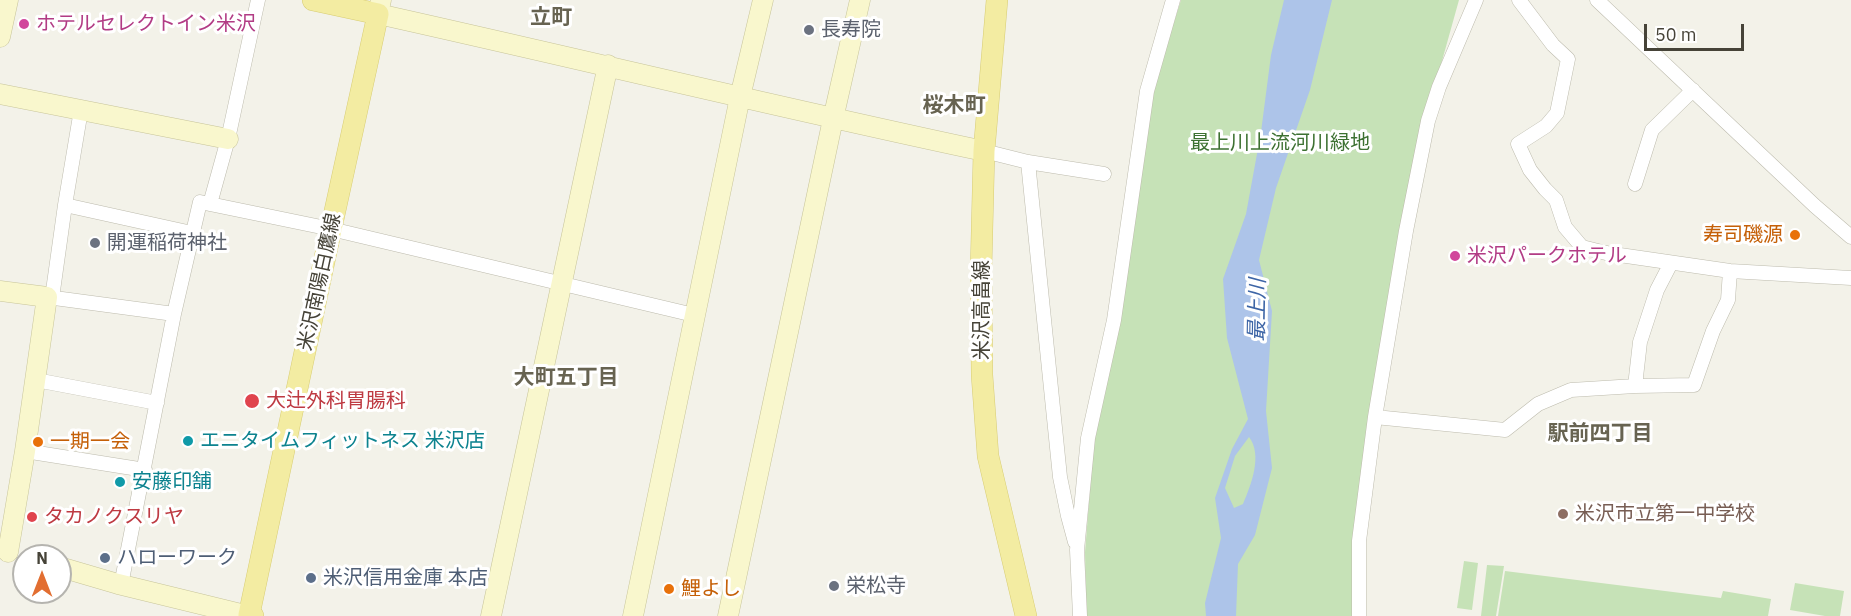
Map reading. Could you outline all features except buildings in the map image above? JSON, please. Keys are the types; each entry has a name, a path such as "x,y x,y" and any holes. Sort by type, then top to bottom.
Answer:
{"main road":[{"path":"313,0 380,7"},
{"name":"米沢高畠線","path":"997,0 984,151 981,282 982,375 988,456 1026,616"},
{"name":"米沢南陽白鷹線","path":"251,616 331,229 380,7"}],"street":[{"path":"0,37 8,0"},
{"path":"210,204 228,139 258,0"},
{"path":"633,616 740,97 763,0"},
{"path":"728,616 860,0"},
{"path":"1080,616 1077,550 1088,438 1114,320 1147,92 1173,0"},
{"path":"1359,616 1359,541 1375,417 1406,231 1428,121 1439,87 1476,0"},
{"path":"1519,0 1553,45 1568,59 1557,113 1546,126 1518,144 1530,170 1556,200 1565,227 1582,247 1606,253 1730,272 1851,278"},
{"path":"1596,0 1815,206 1851,237"},
{"path":"380,7 833,119 1028,162 1104,174"},
{"path":"491,616 608,65"},
{"path":"1635,184 1652,130 1693,90"},
{"path":"0,94 228,139"},
{"path":"11,552 36,380 81,110"},
{"path":"1028,162 1060,477 1077,550"},
{"path":"121,585 174,314 200,202 331,229 694,315"},
{"path":"65,205 192,233"},
{"path":"1635,386 1640,342 1657,290 1671,263"},
{"path":"1375,417 1505,430 1538,404 1570,390 1694,385 1713,331 1728,300 1730,272"},
{"path":"0,291 174,314"},
{"path":"36,380 157,403"},
{"path":"25,451 145,470"},
{"path":"72,571 121,585 251,616"}],"green space":[{"name":"最上川上流河川緑地","path":"1181,0 1459,0 1435,86 1352,541 1353,616 1086,616 1085,552 1094,439 1150,97"},
{"path":"1464,561 1478,563 1472,610 1457,608"},
{"path":"1487,565 1504,566 1496,616 1481,616"},
{"path":"1505,571 1721,598 1723,591 1771,599 1768,616 1498,616"},
{"path":"1795,583 1844,591 1840,616 1790,610"}],"water":[{"name":"最上川","path":"1284,0 1332,0 1310,90 1276,188 1259,260 1272,311 1266,411 1272,468 1255,535 1238,564 1236,616 1206,616 1205,603 1221,538 1215,498 1232,449 1248,419 1227,338 1223,279 1246,214 1261,132 1271,55","holes":["1249,437 1253,444 1255,461 1252,479 1243,504 1234,508 1225,488 1235,456"]}],"place":[{"name":"ホテルセレクトイン米沢","path":"24,24"},
{"name":"長寿院","path":"809,30"},
{"name":"寿司磯源","path":"1795,235"},
{"name":"開運稲荷神社","path":"95,243"},
{"name":"米沢パークホテル","path":"1455,256"},
{"name":"大辻外科胃腸科","path":"252,401"},
{"name":"エニタイムフィットネス 米沢店","path":"188,441"},
{"name":"一期一会","path":"38,442"},
{"name":"安藤印舗","path":"120,482"},
{"name":"米沢市立第一中学校","path":"1563,514"},
{"name":"タカノクスリヤ","path":"32,517"},
{"name":"ハローワーク","path":"105,558"},
{"name":"米沢信用金庫 本店","path":"311,578"},
{"name":"栄松寺","path":"834,586"},
{"name":"鯉よし","path":"669,589"}],"district":[{"name":"立町","path":"551,18"},
{"name":"桜木町","path":"954,106"},
{"name":"大町五丁目","path":"566,378"},
{"name":"駅前四丁目","path":"1600,434"}]}
